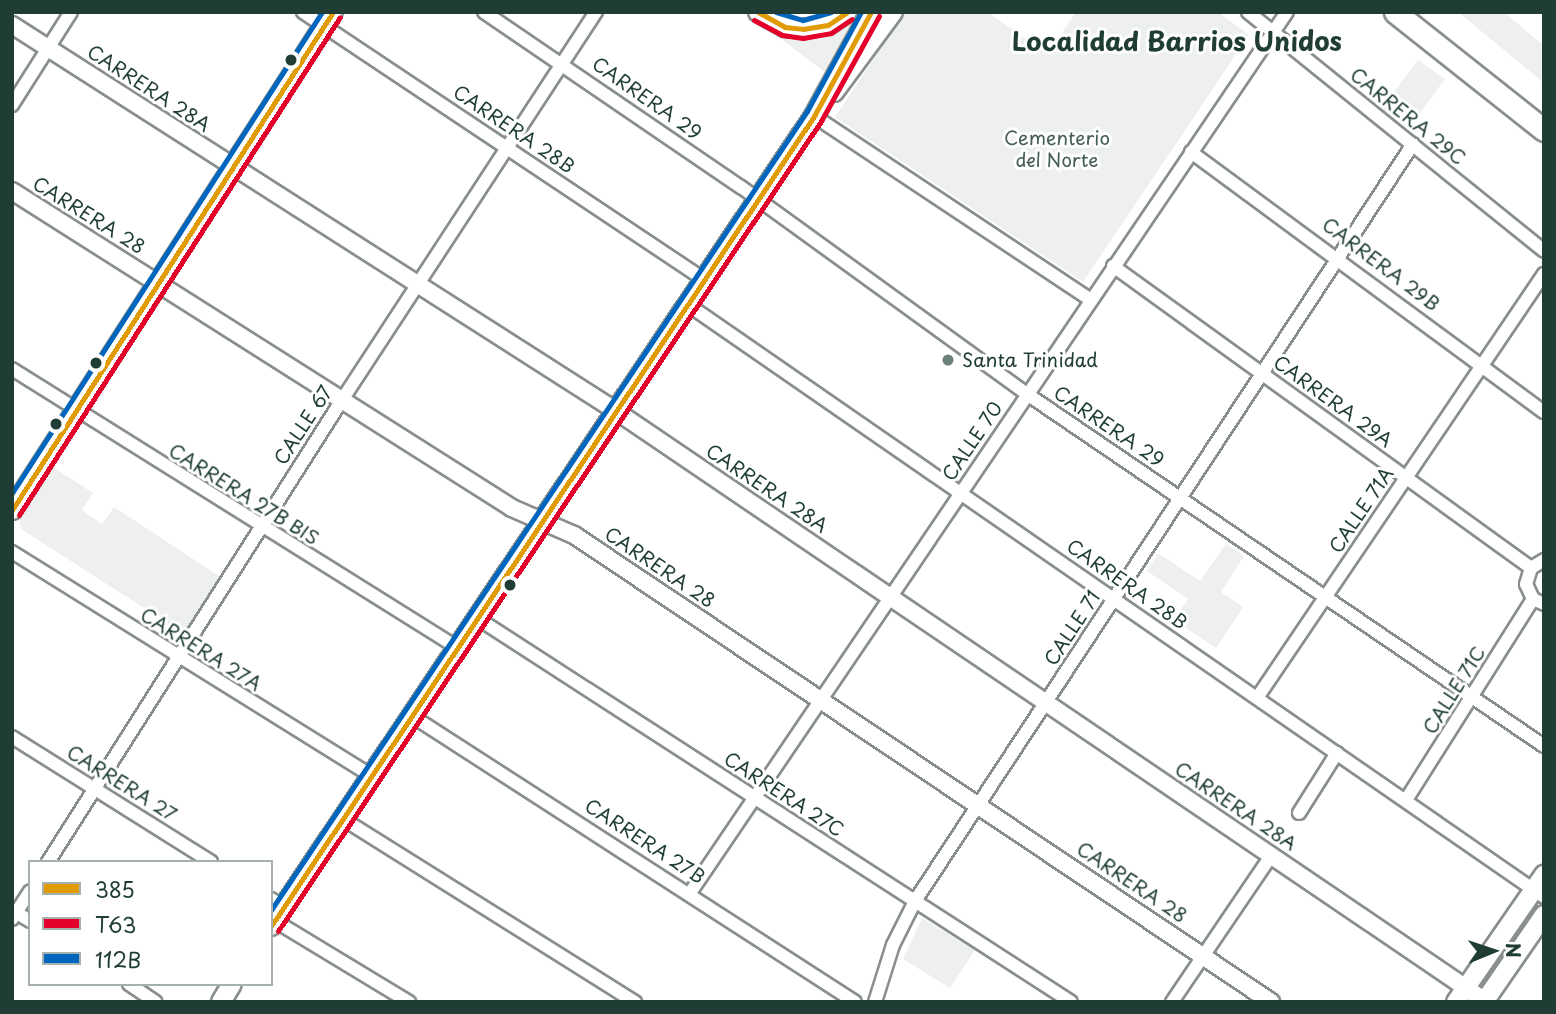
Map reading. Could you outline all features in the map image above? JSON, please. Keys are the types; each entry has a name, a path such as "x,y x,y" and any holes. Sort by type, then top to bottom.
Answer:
{"highway":[{"path":"1395,12 1544,130"}],"main road":[{"path":"758,12 785,27 803,29 828,25 847,12"},
{"path":"814,116 871,12"},
{"path":"275,913 343,819 814,116 893,12"},
{"path":"12,510 328,19"},
{"path":"1461,995 1540,887"},
{"path":"1485,1001 1544,915"},
{"path":"220,1002 231,986"}],"street":[{"path":"12,105 71,12"},
{"name":"CARRERA 28B","path":"303,12 328,19 507,148 704,279"},
{"name":"CARRERA 29","path":"484,12 562,63 1027,394 1544,746"},
{"name":"CALLE 67","path":"49,860 416,285 596,12"},
{"name":"CARRERA 29C","path":"1248,12 1544,251"},
{"name":"CALLE 70","path":"690,893 1287,12"},
{"name":"CARRERA 28A","path":"12,25 616,411 1271,856 1461,995 1485,1001"},
{"path":"814,116 1091,300"},
{"name":"CALLE 71","path":"875,1002 892,945 915,901 1413,144"},
{"name":"CARRERA 29B","path":"1191,152 1339,258 1544,412"},
{"name":"CARRERA 28","path":"12,191 512,508 574,535 1271,1002"},
{"name":"CARRERA 29A","path":"1113,266 1531,568"},
{"name":"CALLE 71A","path":"1257,698 1544,274"},
{"name":"CARRERA 28B","path":"687,304 1337,753 1540,887"},
{"name":"CARRERA 27B BIS","path":"12,369 260,528 458,648"},
{"name":"CARRERA 27A","path":"12,552 178,658 372,776"},
{"path":"1538,601 1526,584 1531,568 1544,560"},
{"name":"CALLE 71C","path":"1406,800 1538,601"},
{"name":"CARRERA 27C","path":"477,618 1071,1002"},
{"name":"CARRERA 27B","path":"412,716 855,1002"},
{"name":"CARRERA 27","path":"12,737 208,860"},
{"path":"1299,813 1337,753"},
{"path":"343,819 635,1002"},
{"path":"1172,1002 1271,856"},
{"path":"14,914 28,894"},
{"path":"275,913 409,1002"},
{"path":"132,986 156,1002"}],"shaded area":[{"name":"Cementerio del Norte","path":"905,12 987,12 1048,54 1076,12 1218,12 1249,35 1083,282 835,117"},
{"path":"1458,12 1504,12 1544,46 1544,83"},
{"path":"855,17 826,73 777,36 821,39"},
{"path":"1418,60 1445,79 1409,128 1382,108"},
{"path":"53,467 93,493 82,510 102,524 114,507 222,578 186,635 21,529 19,520"},
{"path":"1226,544 1244,556 1221,592 1243,607 1216,648 1174,620 1188,599 1147,571 1158,553 1200,581"},
{"path":"1525,913 1533,919 1490,982 1482,977"},
{"path":"922,918 975,950 950,988 903,959"}],"transit line":[{"name":"112B","path":"12,493 322,12"},
{"name":"385","path":"12,510 333,12"},
{"name":"385","path":"758,12 785,27 803,29 828,25 847,12"},
{"name":"112B","path":"776,12 803,20 831,12"},
{"name":"112B","path":"273,907 807,111 861,12"},
{"name":"385","path":"273,923 814,116 871,12"},
{"name":"T63","path":"278,931 821,121 879,16"},
{"name":"T63","path":"19,515 340,17"},
{"name":"T63","path":"754,20 782,35 803,38 831,33 852,19"}],"place":[{"name":"Santa Trinidad","path":"948,360"}],"district":[{"name":"Localidad Barrios Unidos","path":"1177,41"}]}
